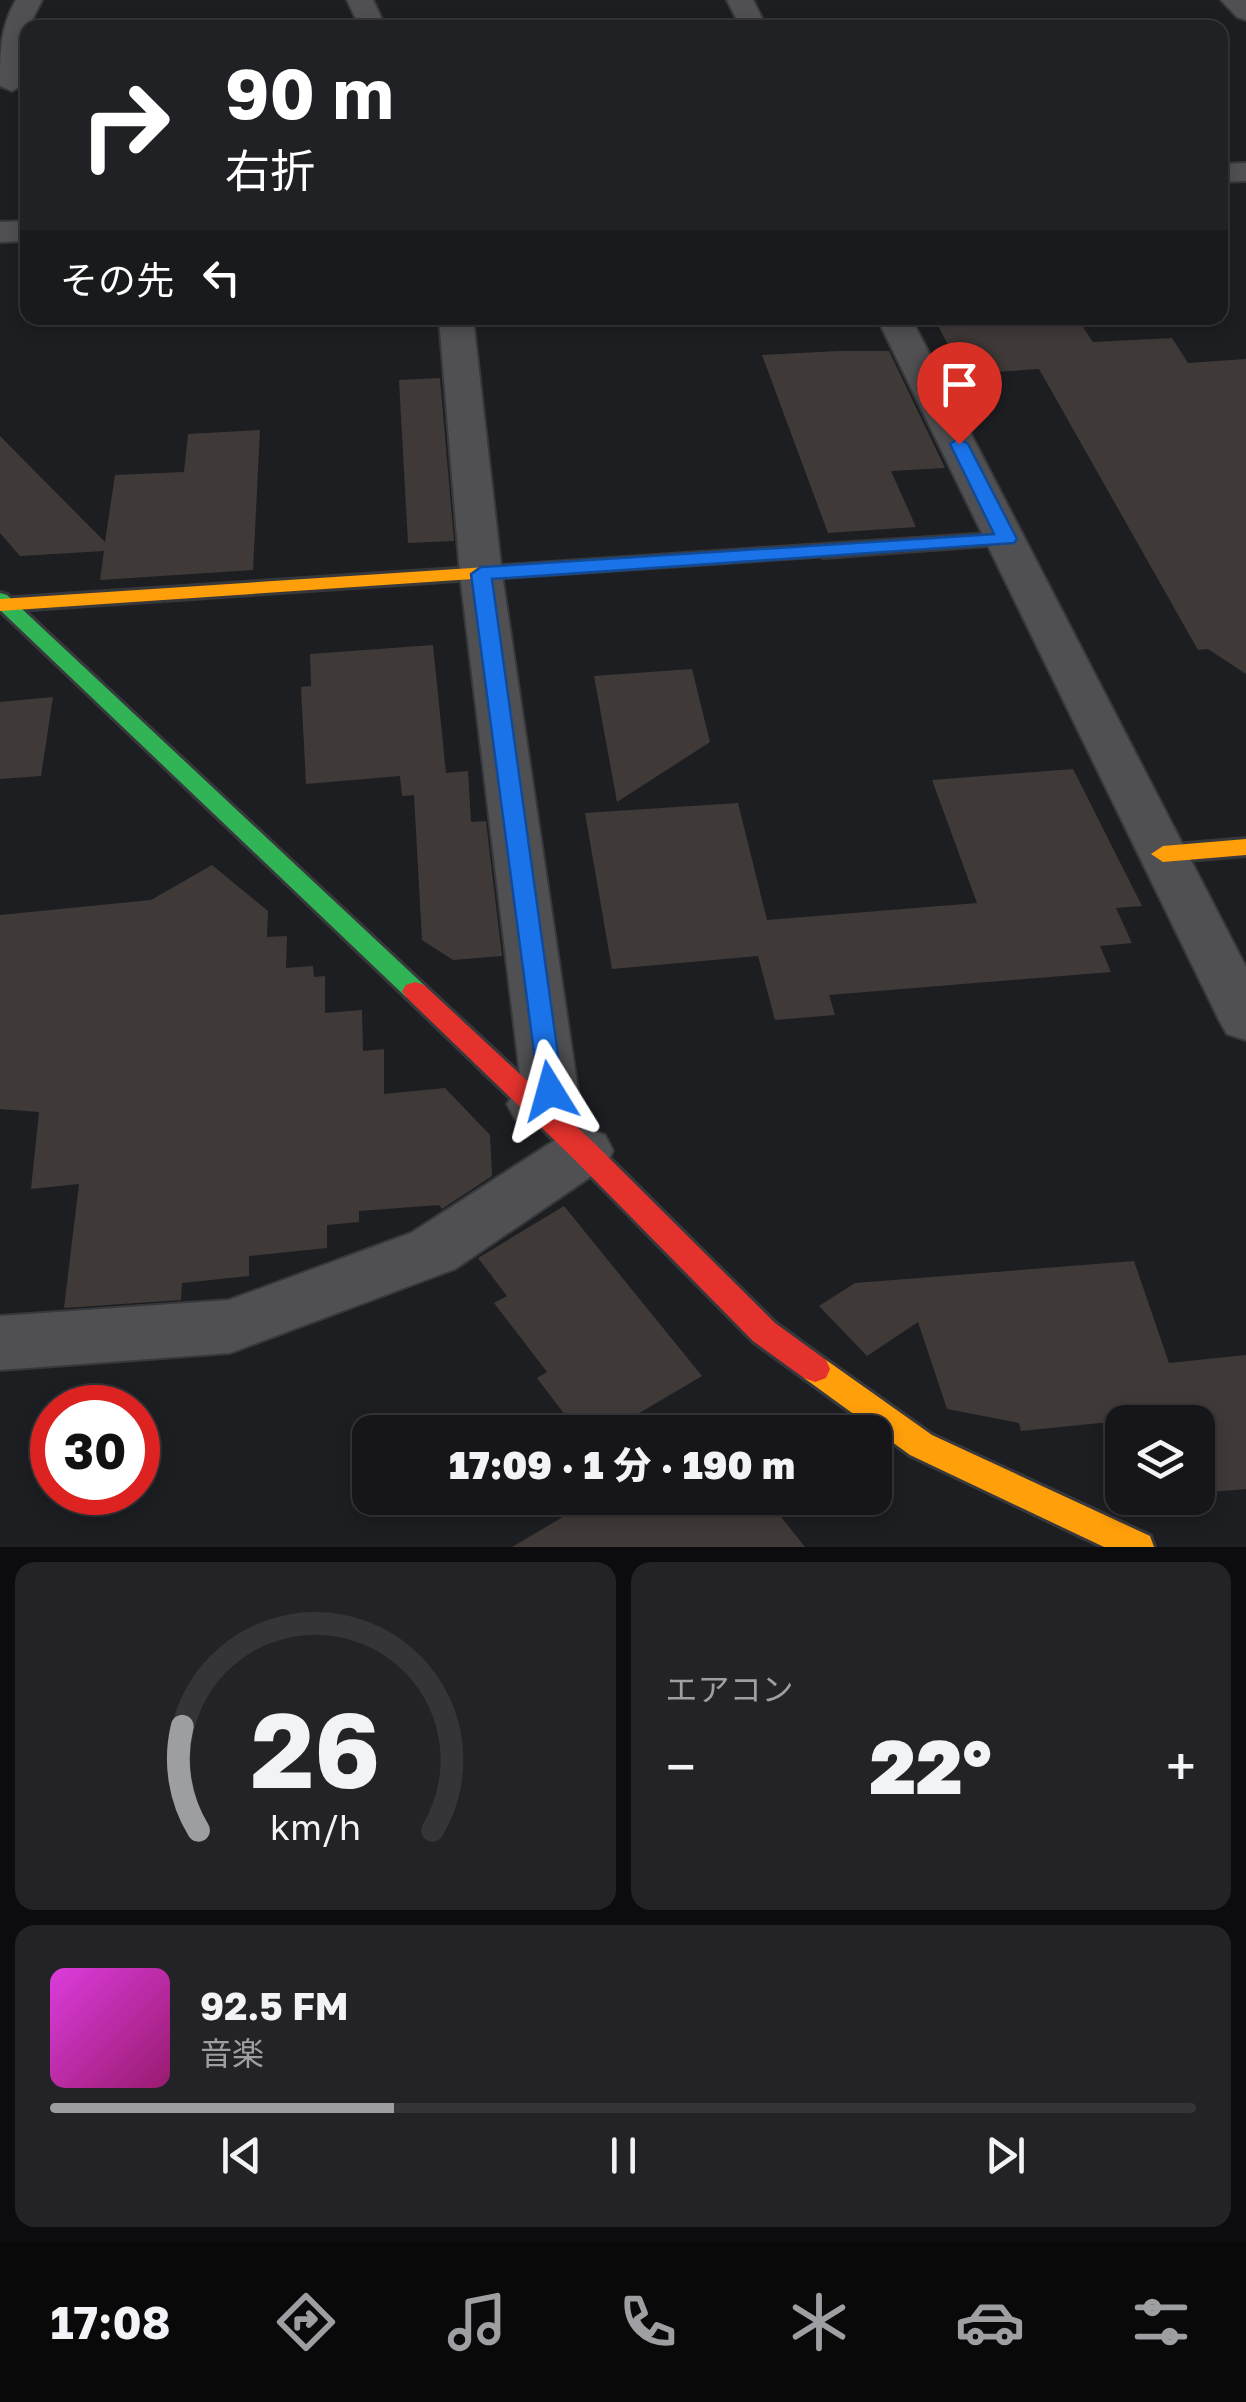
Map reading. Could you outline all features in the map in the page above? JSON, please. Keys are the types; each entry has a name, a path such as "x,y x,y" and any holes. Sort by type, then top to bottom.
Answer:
{"street":[{"path":"12,83 16,20 29,0"},
{"path":"1234,0 1246,12"},
{"path":"457,325 481,574 550,1091 534,1104"},
{"path":"898,325 1246,1020"},
{"path":"2,603 1007,539"},
{"path":"2,603 584,1151 764,1332 921,1445 1138,1547"},
{"path":"1163,854 1246,847"},
{"path":"0,1344 230,1326 433,1251 584,1151"}],"building":[{"path":"938,325 1082,325 1093,342 1172,338 1188,363 1246,359 1246,674 1208,649 1198,650 1039,369 963,374"},
{"path":"889,351 945,468 891,471 916,527 828,533 762,355"},
{"path":"440,378 454,541 408,543 399,380"},
{"path":"260,430 253,570 100,580 104,551 20,556 0,533 0,436 105,542 115,475 184,472 188,434"},
{"path":"433,645 446,773 468,771 471,822 486,821 502,956 453,960 422,940 414,795 402,796 400,776 306,784 301,687 311,686 310,654"},
{"path":"692,669 710,742 617,802 594,676"},
{"path":"53,697 41,776 0,779 0,702"},
{"path":"1073,769 1142,906 1116,908 1132,943 1100,946 1111,972 829,995 835,1015 775,1020 758,956 612,969 585,813 738,803 767,920 977,903 932,780"},
{"path":"212,865 268,911 267,937 287,936 286,968 313,966 314,977 325,976 325,1013 362,1010 363,1051 384,1049 384,1094 445,1088 490,1135 492,1176 442,1209 439,1205 359,1211 359,1222 327,1225 327,1248 249,1256 249,1276 182,1283 181,1300 64,1308 79,1184 31,1189 39,1112 0,1109 0,915 151,900"},
{"path":"564,1206 702,1376 636,1415 565,1415 537,1378 547,1372 494,1303 507,1296 478,1258"},
{"path":"1134,1261 1169,1363 1246,1355 1246,1489 1215,1492 1215,1405 1105,1405 1105,1422 1021,1431 1019,1423 947,1409 918,1322 867,1356 819,1306 855,1283"},
{"path":"566,1515 780,1515 805,1547 512,1547"}],"traffic: fast":[{"path":"823,551 1007,539"},
{"path":"0,599 415,991"}],"traffic: slow":[{"path":"0,605 823,551"},
{"path":"1163,854 1246,847"},
{"path":"815,1369 921,1445 1138,1547"}],"traffic: jam":[{"path":"415,991 584,1151 764,1332 815,1369"}],"route":[{"path":"550,1091 481,574 1007,539 959,444"}]}
